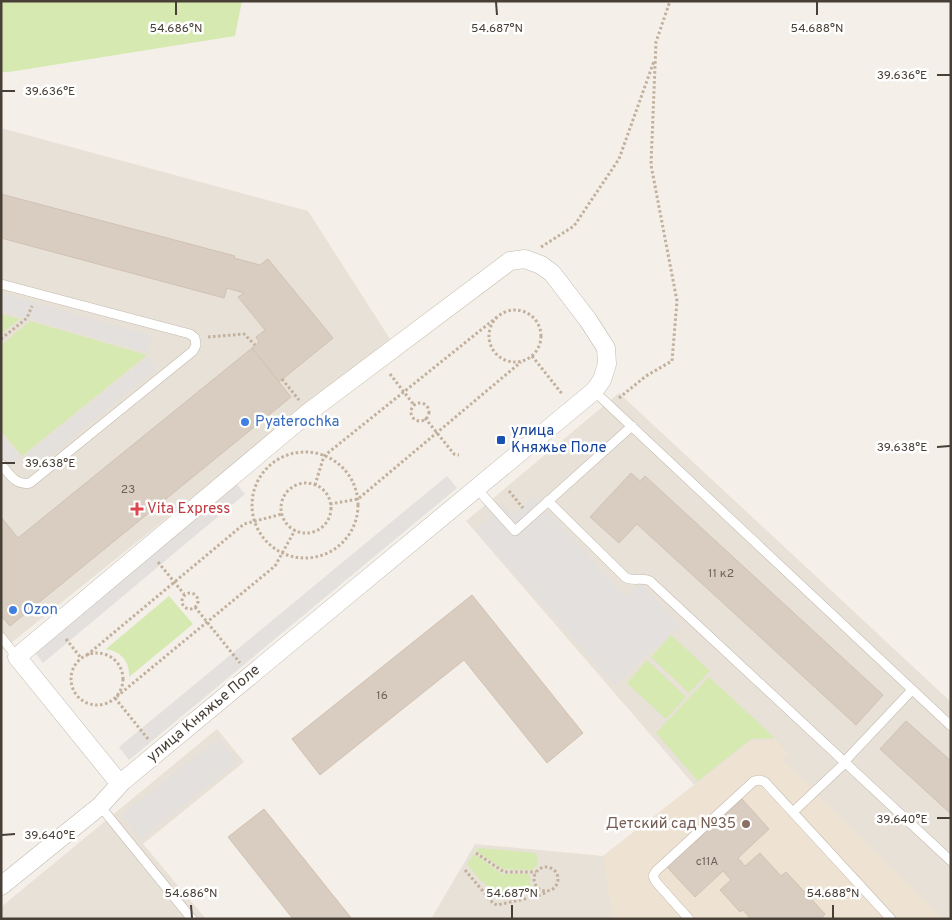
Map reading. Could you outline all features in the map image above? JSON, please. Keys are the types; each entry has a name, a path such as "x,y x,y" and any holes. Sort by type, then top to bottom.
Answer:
{"street":[{"path":"120,784 17,656 309,412 510,261 525,259 541,265 552,272 588,320 606,348 607,364 602,380 594,391"},
{"name":"улица Княжье Поле","path":"1,886 100,806 120,784 158,752 594,391"}],"lane":[{"path":"1,284 190,334 195,338 196,345 193,351 30,483 22,484 15,481 1,464"},
{"path":"594,391 951,726"},
{"path":"477,488 515,531 632,426"},
{"path":"548,501 624,577 650,581 951,862"},
{"path":"1,637 17,656"},
{"path":"793,812 845,762 912,690"},
{"path":"690,919 656,882 654,876 656,871 754,781 760,780 765,782 891,919"},
{"path":"100,806 192,919"}],"path":[{"path":"610,406 646,376 672,361 678,301 651,165 656,42 670,1"},
{"path":"538,248 574,226 620,159 655,58"},
{"path":"1,339 27,318 36,293"},
{"path":"315,485 324,456 497,317 504,312 513,310 530,314 536,321 541,337 540,345 532,356 521,362 358,498 330,504"},
{"path":"497,317 489,332 489,341 492,349 497,356 505,361 521,362"},
{"path":"195,338 244,334 255,345"},
{"path":"532,356 574,408"},
{"path":"378,360 414,405"},
{"path":"282,379 309,412"},
{"path":"414,405 423,403 427,406 428,415 426,418"},
{"path":"414,405 411,413 413,417 421,420 426,418"},
{"path":"426,418 454,454 460,455"},
{"path":"294,452 312,452 324,456 330,457 344,468 354,482 358,498 358,516 351,532 340,545 326,554 309,558 292,557 276,550 263,538 255,522 252,504 255,486 264,471 278,459 294,452"},
{"path":"302,483 315,485 325,492 330,504 330,515 321,528 314,532 306,533 295,530 286,522 282,514 283,498 294,486 302,483"},
{"path":"509,491 531,516"},
{"path":"87,655 244,524 282,514"},
{"path":"115,698 122,688 123,679 118,663 112,657 104,654 95,653 81,658 74,666 71,675 74,692 87,703 95,705 104,704 115,698 275,566 295,530"},
{"path":"147,548 184,594"},
{"path":"184,594 188,592 196,595 198,600 195,607"},
{"path":"184,594 182,598 183,606 191,609 195,607"},
{"path":"195,607 250,676"},
{"path":"54,625 81,658"},
{"path":"115,698 158,752"},
{"path":"476,853 504,872 536,872"},
{"path":"465,870 493,903 497,905 538,896 552,890 559,881 556,871 546,866 536,872 534,882 537,887 547,892"}],"shaded area":[{"path":"1,128 308,211 390,339 1,651"},
{"path":"1,293 152,336 147,352 1,311"},
{"path":"148,357 157,368 33,470 23,458"},
{"path":"619,393 951,702 951,919 431,919 475,844 603,856 694,785 466,521"},
{"path":"1,434 20,457 10,466 1,456"},
{"path":"447,476 457,488 129,760 119,747"},
{"path":"235,482 245,494 43,663 33,650"},
{"path":"534,496 625,597 641,583 680,626 615,685 475,530 503,505 513,515"},
{"path":"217,729 244,762 143,844 206,919 1,919 1,907"},
{"path":"219,738 237,762 141,839 122,815"},
{"name":"Детский сад №35","path":"776,740 789,754 782,760 944,919 613,919 603,856 751,741"}],"green space":[{"path":"1,1 242,1 235,36 1,72"},
{"path":"1,314 20,319 1,334"},
{"path":"30,321 147,355 22,456 1,431 1,345"},
{"path":"169,596 193,624 129,677 128,666 123,658 116,652 106,649"},
{"path":"671,635 710,671 689,693 651,657"},
{"path":"647,660 686,697 666,719 627,683"},
{"path":"709,677 775,738 751,739 698,781 656,733"},
{"path":"479,848 536,853 538,864 532,870 503,869 476,851"},
{"path":"474,854 502,874 530,874 530,883 536,892 513,894 496,891 488,887 467,864"}],"building":[{"path":"1,194 235,256 234,258 260,265 268,259 333,338 279,382 252,348 259,342 256,337 265,330 238,297 244,293 227,288 224,298 1,238"},
{"path":"252,348 291,397 10,626 1,616 1,517 18,538"},
{"path":"631,473 640,481 645,476 883,695 856,725 637,524 619,543 590,517"},
{"path":"472,595 583,733 547,763 464,660 320,775 292,739"},
{"path":"906,721 951,761 951,814 880,749"},
{"path":"742,799 769,829 738,858 745,866 760,853 781,876 786,872 825,914 821,919 751,919 743,910 740,912 720,890 731,880 723,871 695,897 667,867"},
{"path":"264,809 352,919 293,919 228,837"}],"place":[{"name":"Pyaterochka","path":"245,422"},
{"name":"улица Княжье Поле","path":"501,440"},
{"name":"Vita Express","path":"137,509"},
{"name":"Ozon","path":"13,610"},
{"name":"Детский сад №35","path":"746,824"}]}
